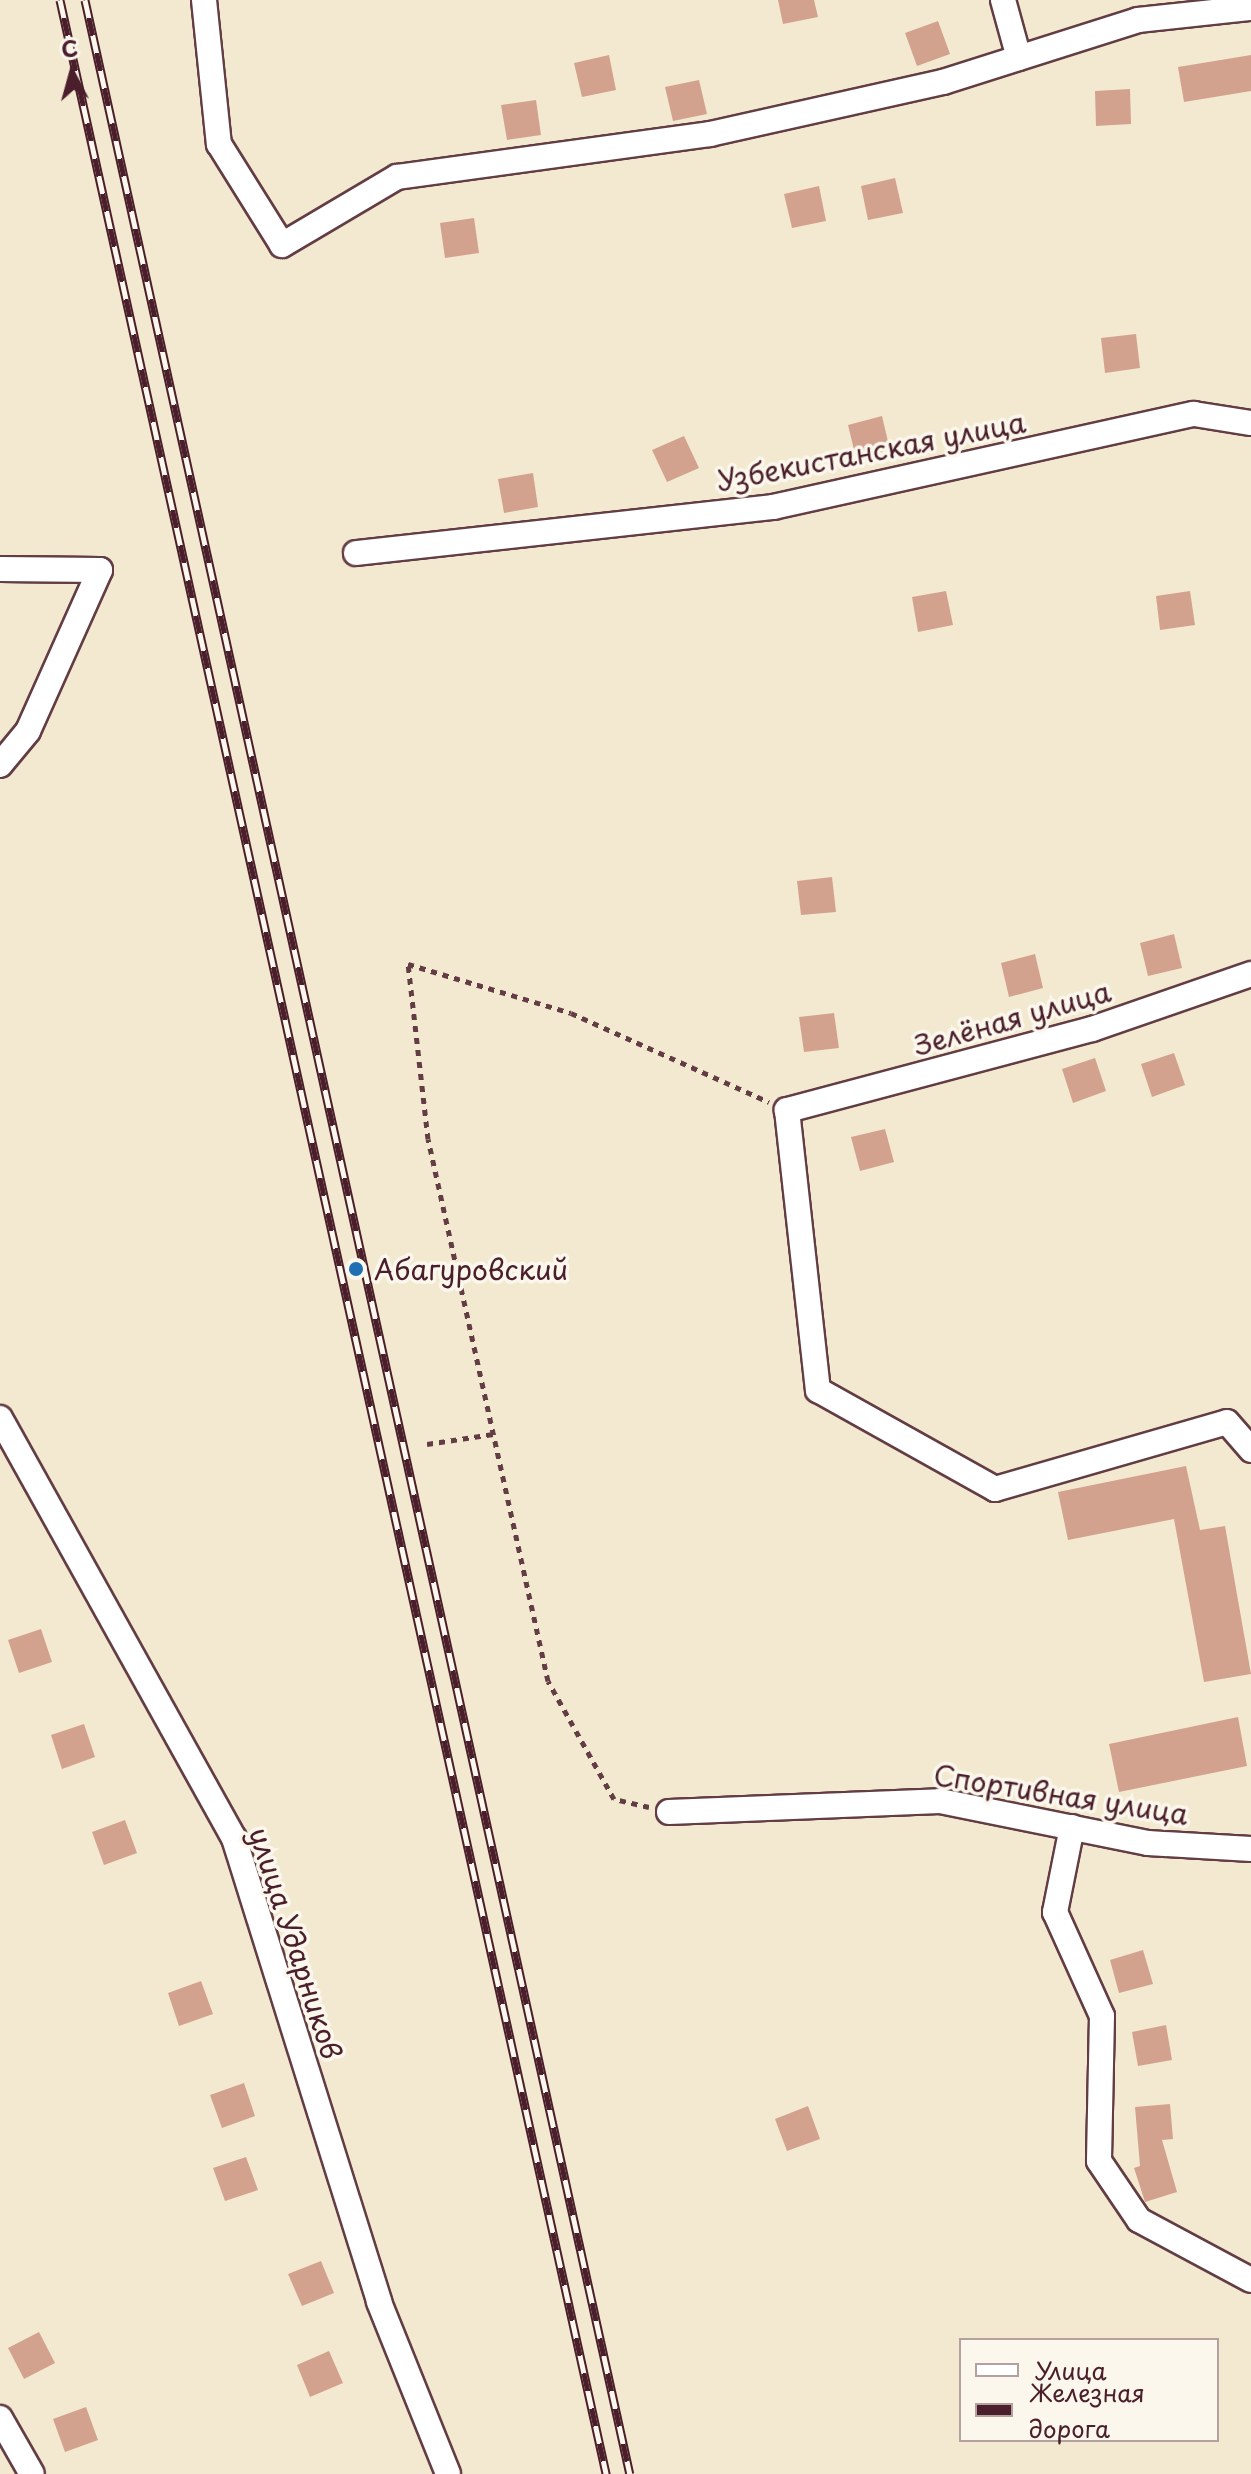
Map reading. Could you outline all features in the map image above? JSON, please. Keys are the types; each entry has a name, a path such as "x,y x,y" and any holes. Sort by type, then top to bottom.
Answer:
{"street":[{"path":"204,0 219,144 282,245 397,177 710,134 1019,58 1138,20 1251,8"},
{"path":"1003,0 1019,58"},
{"name":"Узбекистанская улица","path":"356,553 773,507 1194,414 1251,423"},
{"path":"0,569 100,570 28,731 0,765"},
{"name":"Зелёная улица","path":"787,1110 1092,1029 1251,974"},
{"path":"787,1110 818,1390 995,1489 1227,1422 1251,1450"},
{"name":"улица Ударников","path":"0,1418 234,1838 379,2302 448,2474"},
{"name":"Спортивная улица","path":"669,1812 940,1801 1148,1843 1251,1849"},
{"path":"1072,1827 1055,1912 1102,2016 1099,2161 1139,2220 1251,2280"},
{"path":"0,2418 32,2474"}],"path":[{"path":"669,1812 614,1799 548,1681 428,1139 408,964 571,1013 787,1110"},
{"path":"427,1444 493,1434"}],"building":[{"path":"778,0 814,0 818,17 783,24"},
{"path":"938,21 950,54 917,66 905,33"},
{"path":"609,55 616,90 582,97 574,63"},
{"path":"1251,55 1251,91 1184,102 1178,67"},
{"path":"699,80 707,114 673,121 665,87"},
{"path":"1130,89 1131,124 1096,126 1095,91"},
{"path":"536,100 541,135 507,140 501,105"},
{"path":"895,178 903,213 868,220 861,186"},
{"path":"819,186 826,221 792,228 784,194"},
{"path":"474,218 479,253 445,258 440,223"},
{"path":"1136,334 1140,368 1105,373 1101,338"},
{"path":"882,416 890,450 856,458 848,425"},
{"path":"684,436 699,468 667,482 652,450"},
{"path":"533,473 538,507 504,513 498,479"},
{"path":"946,591 953,625 918,632 912,597"},
{"path":"1190,591 1195,625 1160,630 1156,596"},
{"path":"832,877 836,912 801,915 797,881"},
{"path":"1174,934 1182,968 1148,976 1140,943"},
{"path":"1035,954 1043,988 1009,997 1001,963"},
{"path":"834,1013 839,1048 804,1052 799,1017"},
{"path":"1174,1053 1185,1085 1152,1097 1141,1064"},
{"path":"1095,1058 1106,1091 1073,1103 1062,1069"},
{"path":"885,1129 894,1162 860,1171 851,1137"},
{"path":"1186,1466 1200,1530 1225,1526 1251,1674 1204,1682 1174,1519 1068,1540 1058,1492"},
{"path":"41,1629 52,1662 19,1673 8,1640"},
{"path":"1238,1717 1247,1766 1119,1792 1109,1744"},
{"path":"84,1724 95,1757 62,1769 51,1735"},
{"path":"125,1820 137,1853 104,1865 92,1832"},
{"path":"1143,1950 1153,1984 1119,1993 1110,1960"},
{"path":"201,1981 213,2014 179,2026 168,1993"},
{"path":"1166,2025 1172,2060 1138,2066 1132,2032"},
{"path":"244,2083 255,2116 222,2128 210,2095"},
{"path":"1170,2104 1173,2139 1162,2140 1177,2192 1145,2202 1134,2168 1140,2166 1135,2107"},
{"path":"808,2106 820,2139 787,2151 775,2119"},
{"path":"246,2157 258,2190 225,2201 213,2168"},
{"path":"321,2261 334,2293 302,2306 288,2274"},
{"path":"39,2332 55,2363 24,2379 8,2348"},
{"path":"329,2351 343,2383 310,2397 297,2365"},
{"path":"86,2407 98,2440 65,2452 53,2419"}],"railway":[{"path":"60,0 606,2474"},
{"path":"85,0 630,2474"}],"place":[{"name":"Абагуровский","path":"356,1269"}]}
